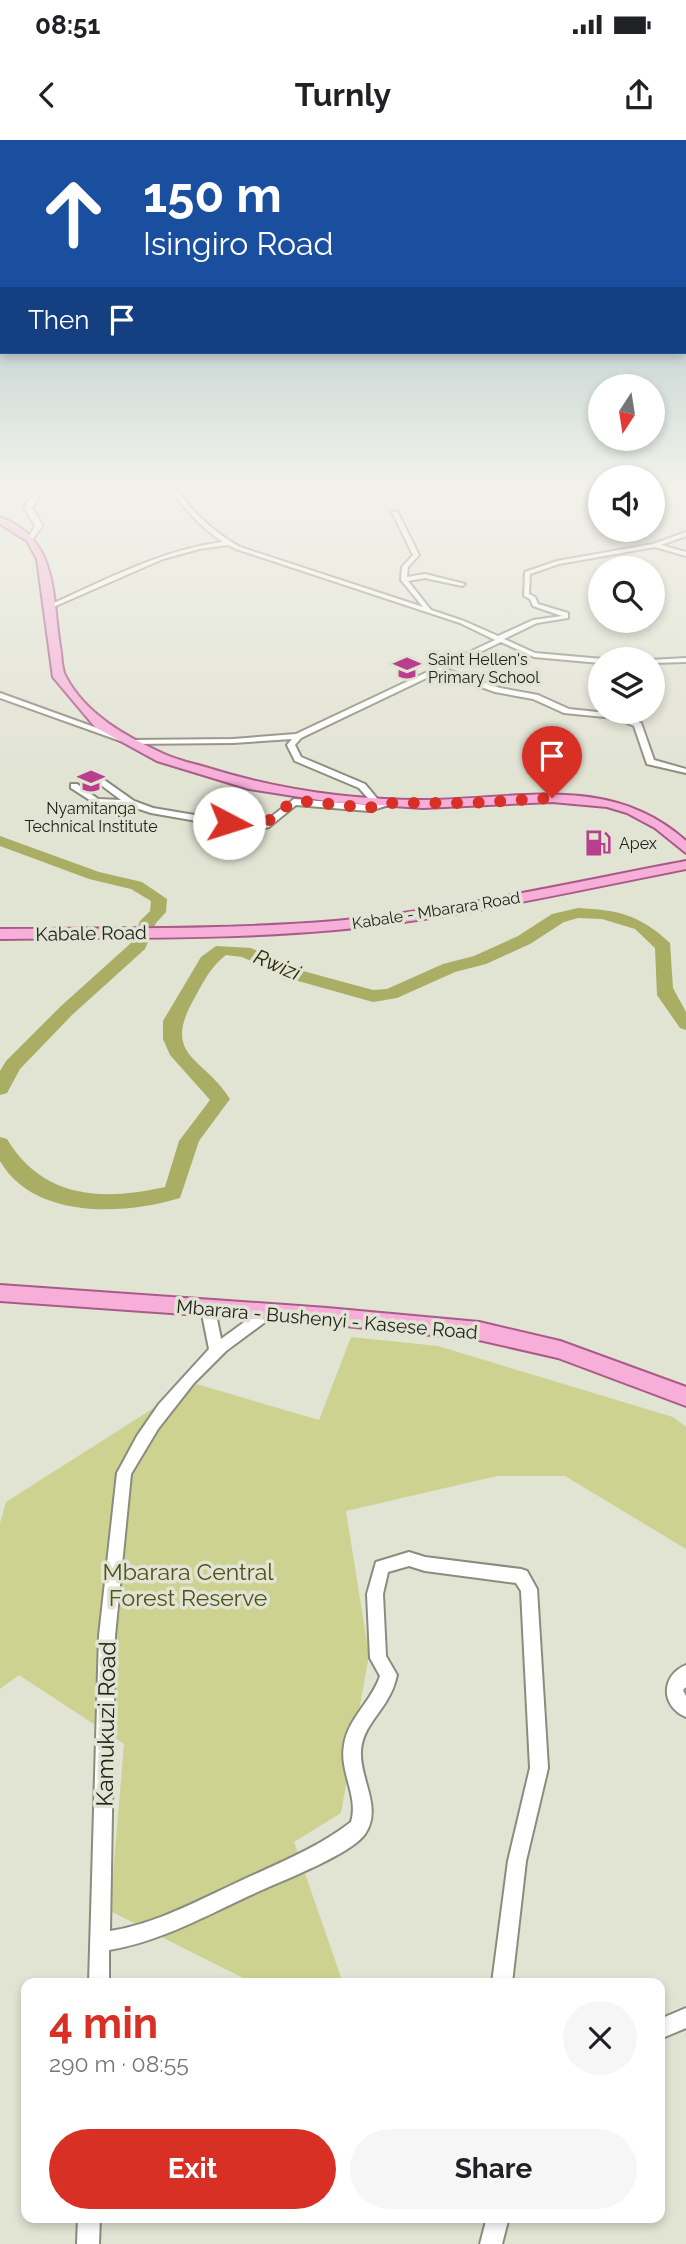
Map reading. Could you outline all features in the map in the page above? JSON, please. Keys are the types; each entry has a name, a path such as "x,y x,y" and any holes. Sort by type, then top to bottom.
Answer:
{"main road":[{"path":"46,581 59,677 99,724 162,758 249,785 381,803 583,799 608,803 646,817 673,835 686,849"},
{"name":"Kabale - Mbarara Road","path":"183,932 294,928 451,911 686,865"},
{"name":"Kabale Road","path":"0,934 183,932"},
{"name":"Mbarara - Bushenyi - Kasese Road","path":"0,1293 479,1331 560,1350 686,1397"}],"street":[{"path":"49,607 108,581"},
{"path":"342,581 428,610 548,659 588,661"},
{"path":"405,581 428,610"},
{"path":"452,581 462,583"},
{"path":"527,581 526,595 533,598 535,621"},
{"path":"0,695 129,742 233,741 298,736 535,621 565,618 566,614 535,605"},
{"path":"665,661 686,660"},
{"path":"438,669 498,690 535,697 575,713 606,714 629,720 638,725 650,762 686,771"},
{"path":"74,786 96,801 131,803 151,810 254,828 266,825 294,802 369,808 381,803 362,786 298,759 291,745 298,736"},
{"path":"100,780 131,803"},
{"path":"208,1309 216,1351"},
{"name":"Kamukuzi Road","path":"99,1978 107,1636 124,1473 177,1393 216,1351 267,1313"},
{"path":"100,1942 132,1938 171,1925 328,1850 358,1828 365,1801 353,1766 352,1748 359,1727 386,1687 389,1675 378,1658 375,1594 382,1567 409,1559 425,1564 521,1576 529,1589 539,1768 517,1861 503,1978"},
{"path":"686,1673 674,1687 675,1697 686,1708"},
{"path":"665,2027 686,2018"},
{"path":"88,2244 89,2223"},
{"path":"491,2244 496,2223"}],"green space":[{"name":"Mbarara Central Forest Reserve","path":"351,1337 438,1346 673,1417 686,1427 686,1549 565,1476 497,1476 346,1511 369,1655 341,1813 294,1842 341,1978 243,1978 110,1911 124,1744 19,1675 0,1689 0,1523 6,1502 193,1383 319,1420"}],"waterway":[{"name":"Rwizi","path":"0,841 95,876 136,885 159,899 158,912 148,921 139,945 66,1011 13,1065 0,1088"},
{"name":"Rwizi","path":"0,1144 13,1165 30,1181 51,1192 75,1199 126,1201 173,1193 189,1141 220,1099 179,1055 172,1039 172,1021 207,961 222,950 245,952 297,975 373,996 391,994 449,968 480,960 524,940 558,918 578,913 603,914 641,925 664,947 664,988 670,1003 686,1024"}],"place":[{"name":"Saint Hellen's Primary School","path":"407,668"},
{"name":"Nyamitanga Technical Institute","path":"91,781"},
{"name":"Apex","path":"598,843"}],"route":[{"path":"229,823 244,827 261,827 287,806 302,801 374,808 386,803 470,803 552,798"}]}
